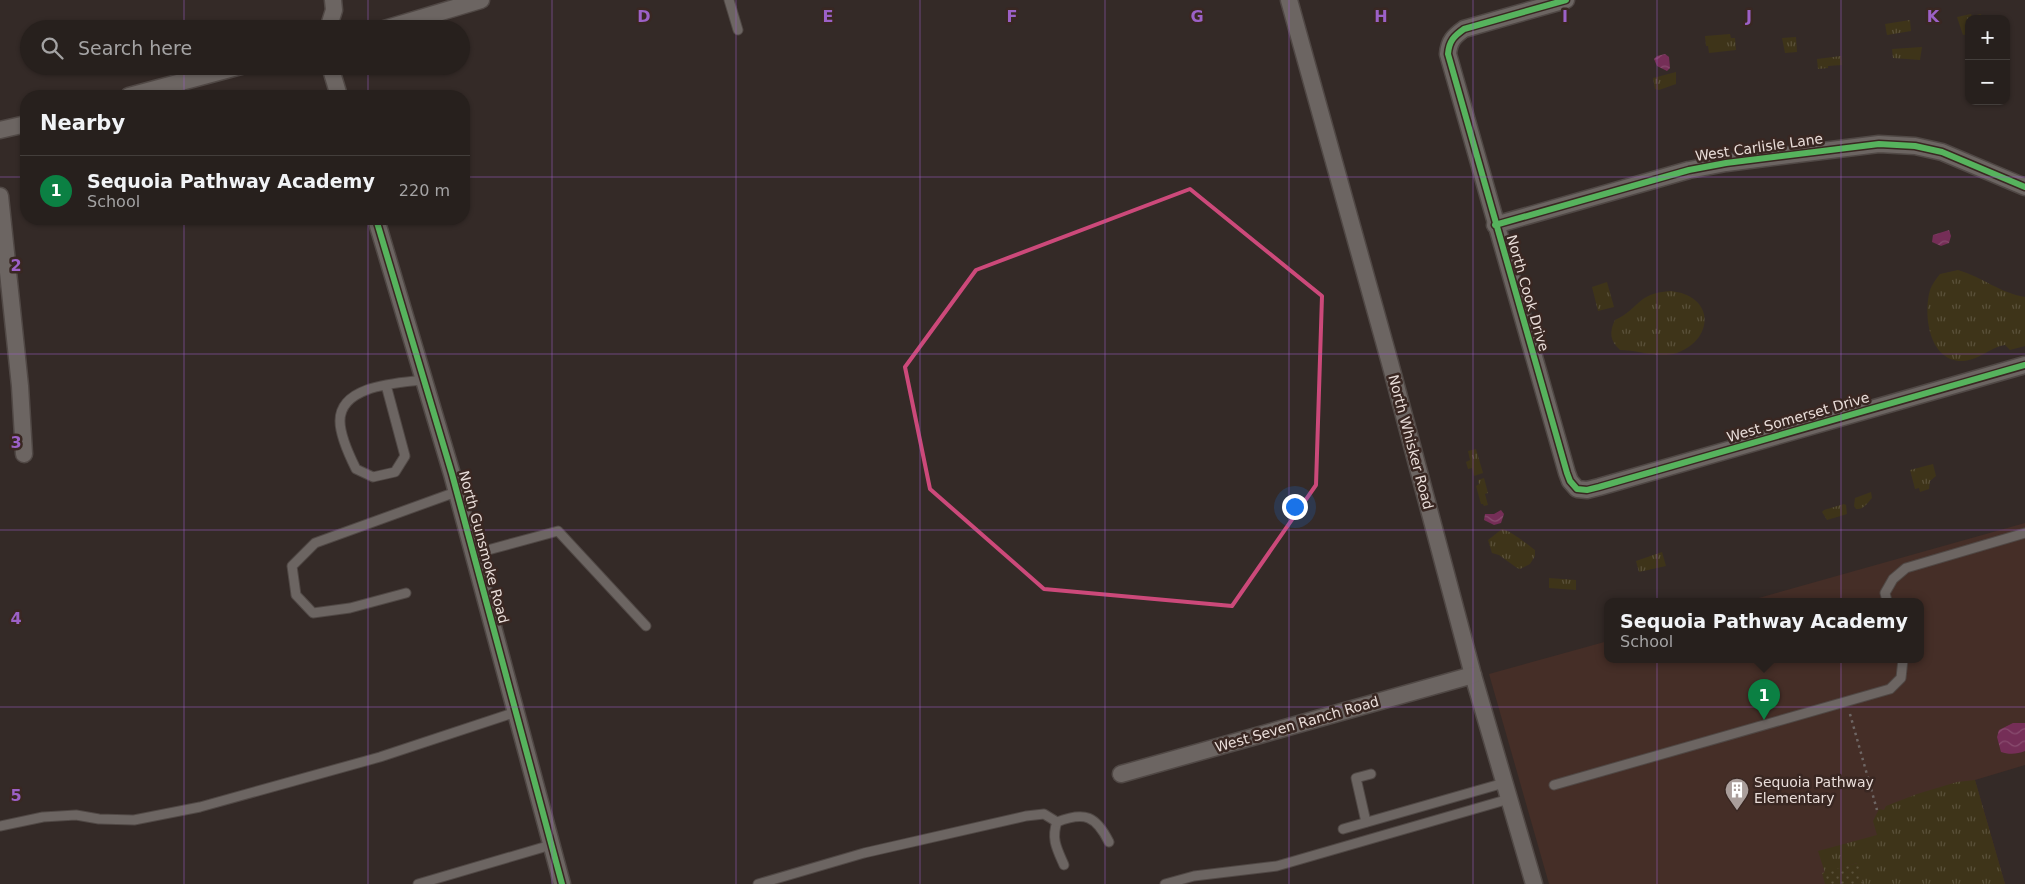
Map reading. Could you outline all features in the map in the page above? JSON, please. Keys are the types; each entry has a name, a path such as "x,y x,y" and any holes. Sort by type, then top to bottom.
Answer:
{"street":[{"path":"331,20 334,10 333,0"},
{"path":"414,20 481,0"},
{"name":"North Whisker Road","path":"1289,0 1473,675 1534,884"},
{"name":"North Cook Drive","path":"1566,0 1464,29 1449,43 1449,63 1567,473 1570,481 1577,489"},
{"path":"151,90 207,75"},
{"path":"333,75 337,90"},
{"path":"0,130 20,125"},
{"name":"West Carlisle Lane","path":"1495,225 1689,170 1726,163 1879,144 1915,146 1942,152 2025,187"},
{"path":"0,196 20,386 24,454"},
{"name":"North Gunsmoke Road","path":"378,225 456,492 562,884"},
{"name":"West Somerset Drive","path":"1577,489 1587,490 1599,487 2025,365"},
{"name":"West Seven Ranch Road","path":"1121,774 1473,675"}],"lane":[{"path":"729,0 738,30"},
{"path":"386,385 405,456 395,472 373,477 356,469 347,451 340,421 345,406 356,394 386,385 423,380"},
{"path":"406,594 350,608 314,613 296,595 292,566 315,543 456,492"},
{"path":"473,554 558,531 646,626"},
{"path":"1887,598 1885,593 1893,579 1906,568 2025,533"},
{"path":"1554,785 1890,689 1901,678 1903,663"},
{"path":"0,826 44,817 76,815 99,819 134,820 200,807 380,757 516,712"},
{"path":"1366,822 1356,778 1371,774"},
{"path":"1343,829 1504,783"},
{"path":"1165,884 1194,876 1276,866 1509,799"},
{"path":"758,884 864,853 1026,816 1044,814 1057,822"},
{"path":"1064,865 1056,848 1053,833 1057,822 1069,817 1083,816 1094,820 1103,830 1108,842"},
{"path":"418,884 552,845"}],"path":[{"path":"1850,714 1877,810"}],"highlighted area":[{"path":"1190,189 1322,296 1316,485 1232,606 1044,589 930,489 905,367 976,270"}],"shaded area":[{"path":"2025,523 2025,765 1975,780 2005,884 1549,884 1489,674 1604,642 1604,663 1924,663 1924,598 1759,598"}],"green space":[{"path":"1965,15 1965,35 1963,35 1957,17"},
{"path":"1910,20 1911,31 1887,35 1885,24"},
{"path":"1730,34 1731,38 1735,38 1736,50 1709,53 1705,36"},
{"path":"1796,37 1797,52 1785,53 1782,38"},
{"path":"1922,47 1920,60 1893,58 1892,49"},
{"path":"1841,56 1842,65 1818,69 1817,59"},
{"path":"1676,72 1676,84 1659,90 1655,89 1653,78"},
{"path":"1958,270 2007,292 2025,297 2025,346 2010,350 2005,345 2000,346 1975,358 1963,361 1952,359 1943,354 1936,346 1931,335 1928,324 1928,300 1931,288 1940,274"},
{"path":"1607,282 1614,307 1598,311 1592,287"},
{"path":"1670,291 1685,294 1695,300 1702,309 1705,318 1698,338 1689,346 1670,355 1620,350 1612,340 1612,328 1615,320 1630,311 1644,298"},
{"path":"1476,449 1483,473 1474,476 1472,468 1468,469 1466,462 1470,460 1468,451"},
{"path":"1933,464 1936,476 1930,481 1929,489 1920,492 1919,488 1915,489 1910,470"},
{"path":"1484,478 1488,493 1485,494 1488,505 1484,506 1481,504 1476,486 1479,484 1478,480"},
{"path":"1871,492 1872,498 1867,504 1856,509 1854,506 1855,498"},
{"path":"1846,505 1847,514 1827,520 1822,512 1824,510"},
{"path":"1502,529 1535,550 1535,556 1530,564 1520,569 1499,555 1492,553 1488,540"},
{"path":"1662,552 1666,566 1639,572 1636,561"},
{"path":"1549,578 1576,580 1576,590 1549,588"},
{"path":"1975,780 2005,884 1863,884 1857,863 1825,873 1818,851 1877,835 1873,821 1879,809 1884,810 1886,806 1917,794 1957,782"},
{"path":"1858,863 1863,884 1825,884 1822,873"}],"water":[{"path":"1665,54 1669,57 1670,68 1667,71 1657,66 1654,59"},
{"path":"1949,230 1951,236 1949,243 1941,246 1932,242 1933,235"},
{"path":"1501,510 1504,514 1501,523 1494,525 1484,520 1485,514 1494,514"},
{"path":"2013,723 2025,723 2025,751 2007,754 2001,752 1997,737 1999,730"}],"cycle path":[{"path":"1566,0 1464,29 1453,39 1448,54 1567,473 1570,481 1577,489 1587,490 1599,487 2025,365"},
{"path":"1495,225 1689,170 1726,163 1879,144 1915,146 1942,152 2025,187"},
{"path":"378,225 452,474 562,884"}],"place":[{"name":"Sequoia Pathway Academy","path":"1764,720"},
{"name":"Sequoia Pathway Elementary","path":"1737,811"}]}
